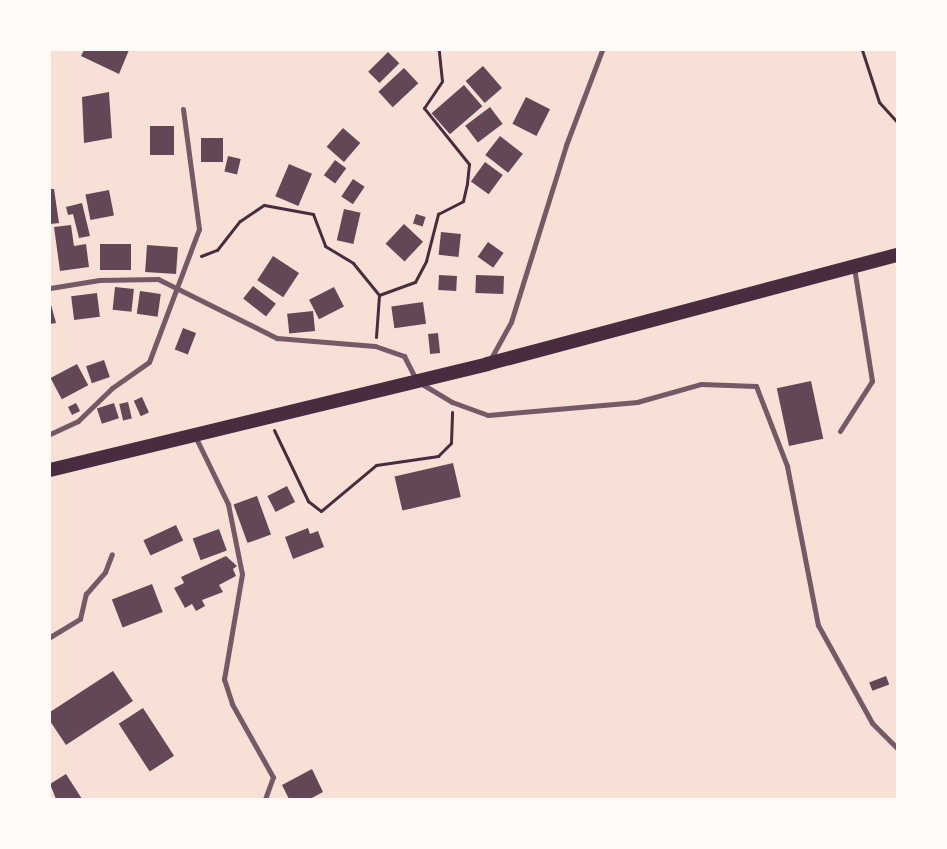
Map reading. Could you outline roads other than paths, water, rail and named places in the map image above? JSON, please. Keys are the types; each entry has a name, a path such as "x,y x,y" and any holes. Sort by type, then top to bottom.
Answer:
{"highway":[{"path":"50,470 417,382 897,256"}],"street":[{"path":"487,364 511,322 566,145 602,50"},
{"path":"50,434 78,421 112,388 149,362 186,261 200,229 183,109"},
{"path":"840,431 872,381 854,266"},
{"path":"50,288 99,280 158,279 277,338 375,346 404,356 417,382 452,402 488,415 637,402 701,384 756,386 787,466 818,625 872,723 897,748"},
{"path":"194,434 228,504 242,574 224,679 232,704 273,777 266,797 272,799"},
{"path":"50,637 80,619 86,594 105,572 112,554"}]}
